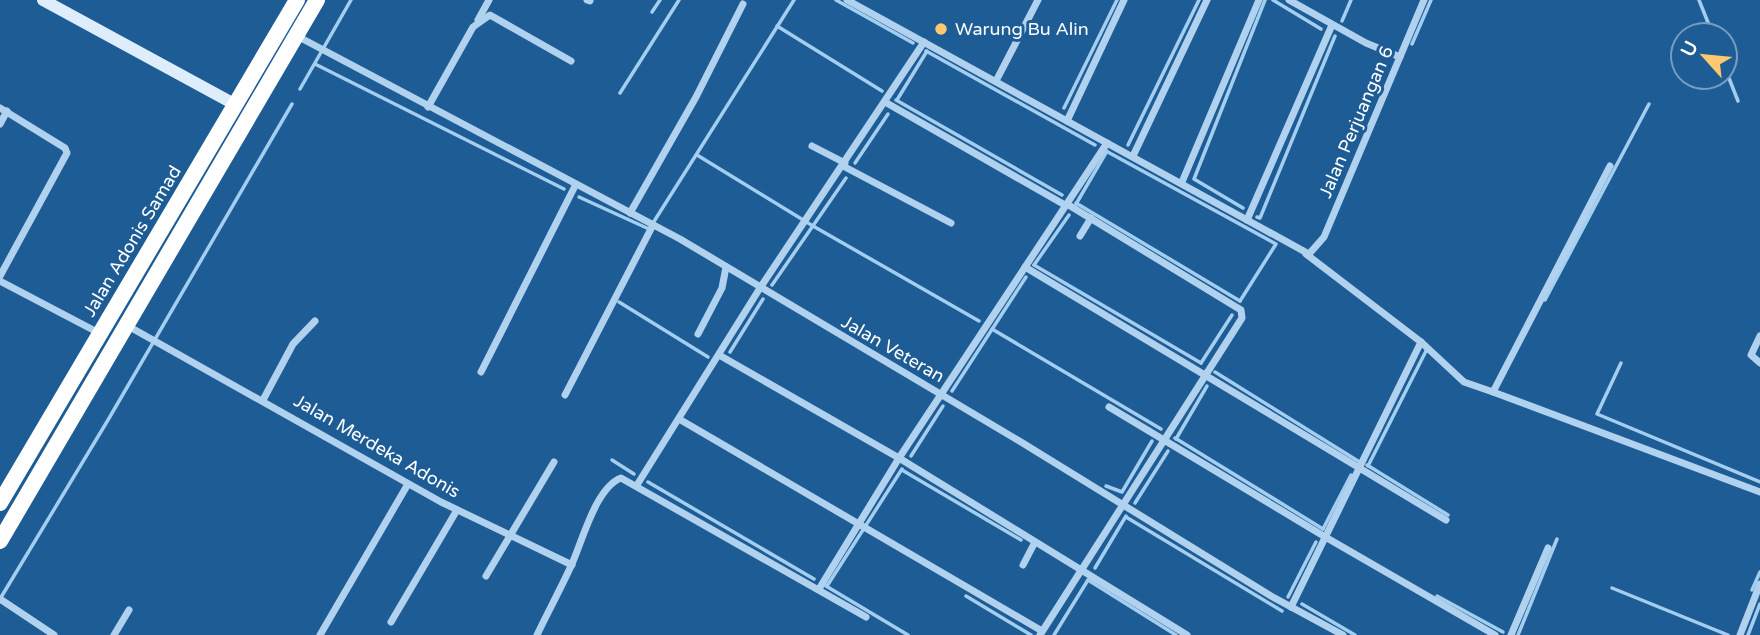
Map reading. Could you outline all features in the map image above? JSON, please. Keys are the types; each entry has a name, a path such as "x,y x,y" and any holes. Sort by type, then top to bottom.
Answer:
{"highway":[{"name":"Jalan Adonis Samad","path":"0,503 297,0"},
{"path":"0,541 136,330 171,252 317,0"},
{"path":"154,242 171,252"}],"street":[{"path":"43,0 236,105"},
{"path":"428,107 489,0"},
{"path":"848,0 1309,253 1422,342 1464,382 1760,492"},
{"path":"996,81 1038,0"},
{"path":"1067,121 1124,0"},
{"path":"1132,156 1208,0"},
{"path":"1182,182 1259,0"},
{"path":"1289,0 1332,25 1400,57"},
{"name":"Jalan Perjuangan 6","path":"1309,253 1324,237 1424,0"},
{"path":"630,213 696,97 743,4"},
{"path":"477,21 489,15 571,61"},
{"path":"1247,220 1332,25"},
{"name":"Jalan Veteran","path":"298,36 575,186 653,225 1291,607 1343,635"},
{"path":"637,485 760,288 924,42"},
{"path":"679,419 1041,633 1084,571 1242,318 1241,310 1091,218 885,102"},
{"path":"0,124 3,110 65,148 67,153 0,276"},
{"path":"818,589 899,458 1107,143"},
{"path":"812,146 951,223"},
{"path":"1493,392 1610,166"},
{"path":"481,372 575,186"},
{"path":"1080,236 1091,218"},
{"path":"565,395 653,225"},
{"path":"698,334 722,288 726,267"},
{"path":"1025,267 1446,520"},
{"path":"0,281 99,333"},
{"path":"263,400 293,344 315,321"},
{"name":"Jalan Merdeka Adonis","path":"136,330 408,484 572,565"},
{"path":"1760,337 1751,355 1760,363"},
{"path":"1291,607 1422,342"},
{"path":"719,355 899,458 1187,635"},
{"path":"1109,407 1495,635"},
{"path":"486,576 554,462"},
{"path":"537,635 572,565 591,516 614,482 621,478 866,617"},
{"path":"320,635 408,484"},
{"path":"391,622 457,510"},
{"path":"1023,565 1035,542"},
{"path":"1511,635 1548,548"},
{"path":"1740,635 1760,584"},
{"path":"0,599 54,635"},
{"path":"114,635 129,610"}],"waterway":[{"path":"300,89 351,0"},
{"path":"652,12 660,0"},
{"path":"620,93 679,0"},
{"path":"653,223 794,0"},
{"path":"836,0 913,43"},
{"path":"1064,108 1117,0"},
{"path":"1128,145 1199,0"},
{"path":"1243,208 1194,179 1265,0"},
{"path":"1273,0 1321,29"},
{"path":"1342,21 1351,0"},
{"path":"1412,44 1431,0"},
{"path":"1699,0 1707,21"},
{"path":"777,26 882,91"},
{"path":"1257,217 1260,218 1335,36"},
{"path":"926,51 1095,145"},
{"path":"897,100 927,51"},
{"path":"315,64 564,189"},
{"path":"1734,91 1738,101"},
{"path":"896,100 1062,195"},
{"path":"0,599 292,104"},
{"path":"1545,300 1649,104"},
{"path":"855,163 888,114"},
{"path":"1106,151 1276,244 1240,301"},
{"path":"1076,204 1107,151"},
{"path":"697,155 813,226 979,321"},
{"path":"772,285 846,178"},
{"path":"579,197 649,229"},
{"path":"1076,203 1240,301"},
{"path":"1034,265 1069,215"},
{"path":"1034,265 1201,363"},
{"path":"952,391 1026,277"},
{"path":"730,352 763,299"},
{"path":"619,302 708,357"},
{"path":"1201,363 1232,315"},
{"path":"992,329 1161,429"},
{"path":"1368,466 1427,349"},
{"path":"1621,363 1597,414 1760,482"},
{"path":"1215,372 1358,461"},
{"path":"1176,439 1207,386"},
{"path":"911,456 943,406"},
{"path":"1175,438 1323,529"},
{"path":"1106,486 1122,492 1152,441"},
{"path":"1135,503 1168,451"},
{"path":"612,460 634,474"},
{"path":"1367,465 1448,515"},
{"path":"827,586 902,469"},
{"path":"902,470 1021,540"},
{"path":"1323,529 1351,475"},
{"path":"648,482 814,579"},
{"path":"1095,568 1126,516"},
{"path":"1126,517 1282,611"},
{"path":"1518,635 1557,539"},
{"path":"1288,597 1316,542"},
{"path":"1752,590 1760,572"},
{"path":"1088,580 1176,635"},
{"path":"1054,635 1088,580"},
{"path":"826,586 908,635"},
{"path":"1612,588 1728,635"},
{"path":"966,596 1031,635"},
{"path":"1437,596 1503,632"},
{"path":"1302,604 1355,635"},
{"path":"1748,635 1760,604"}],"place":[{"name":"Warung Bu Alin","path":"941,29"}]}
